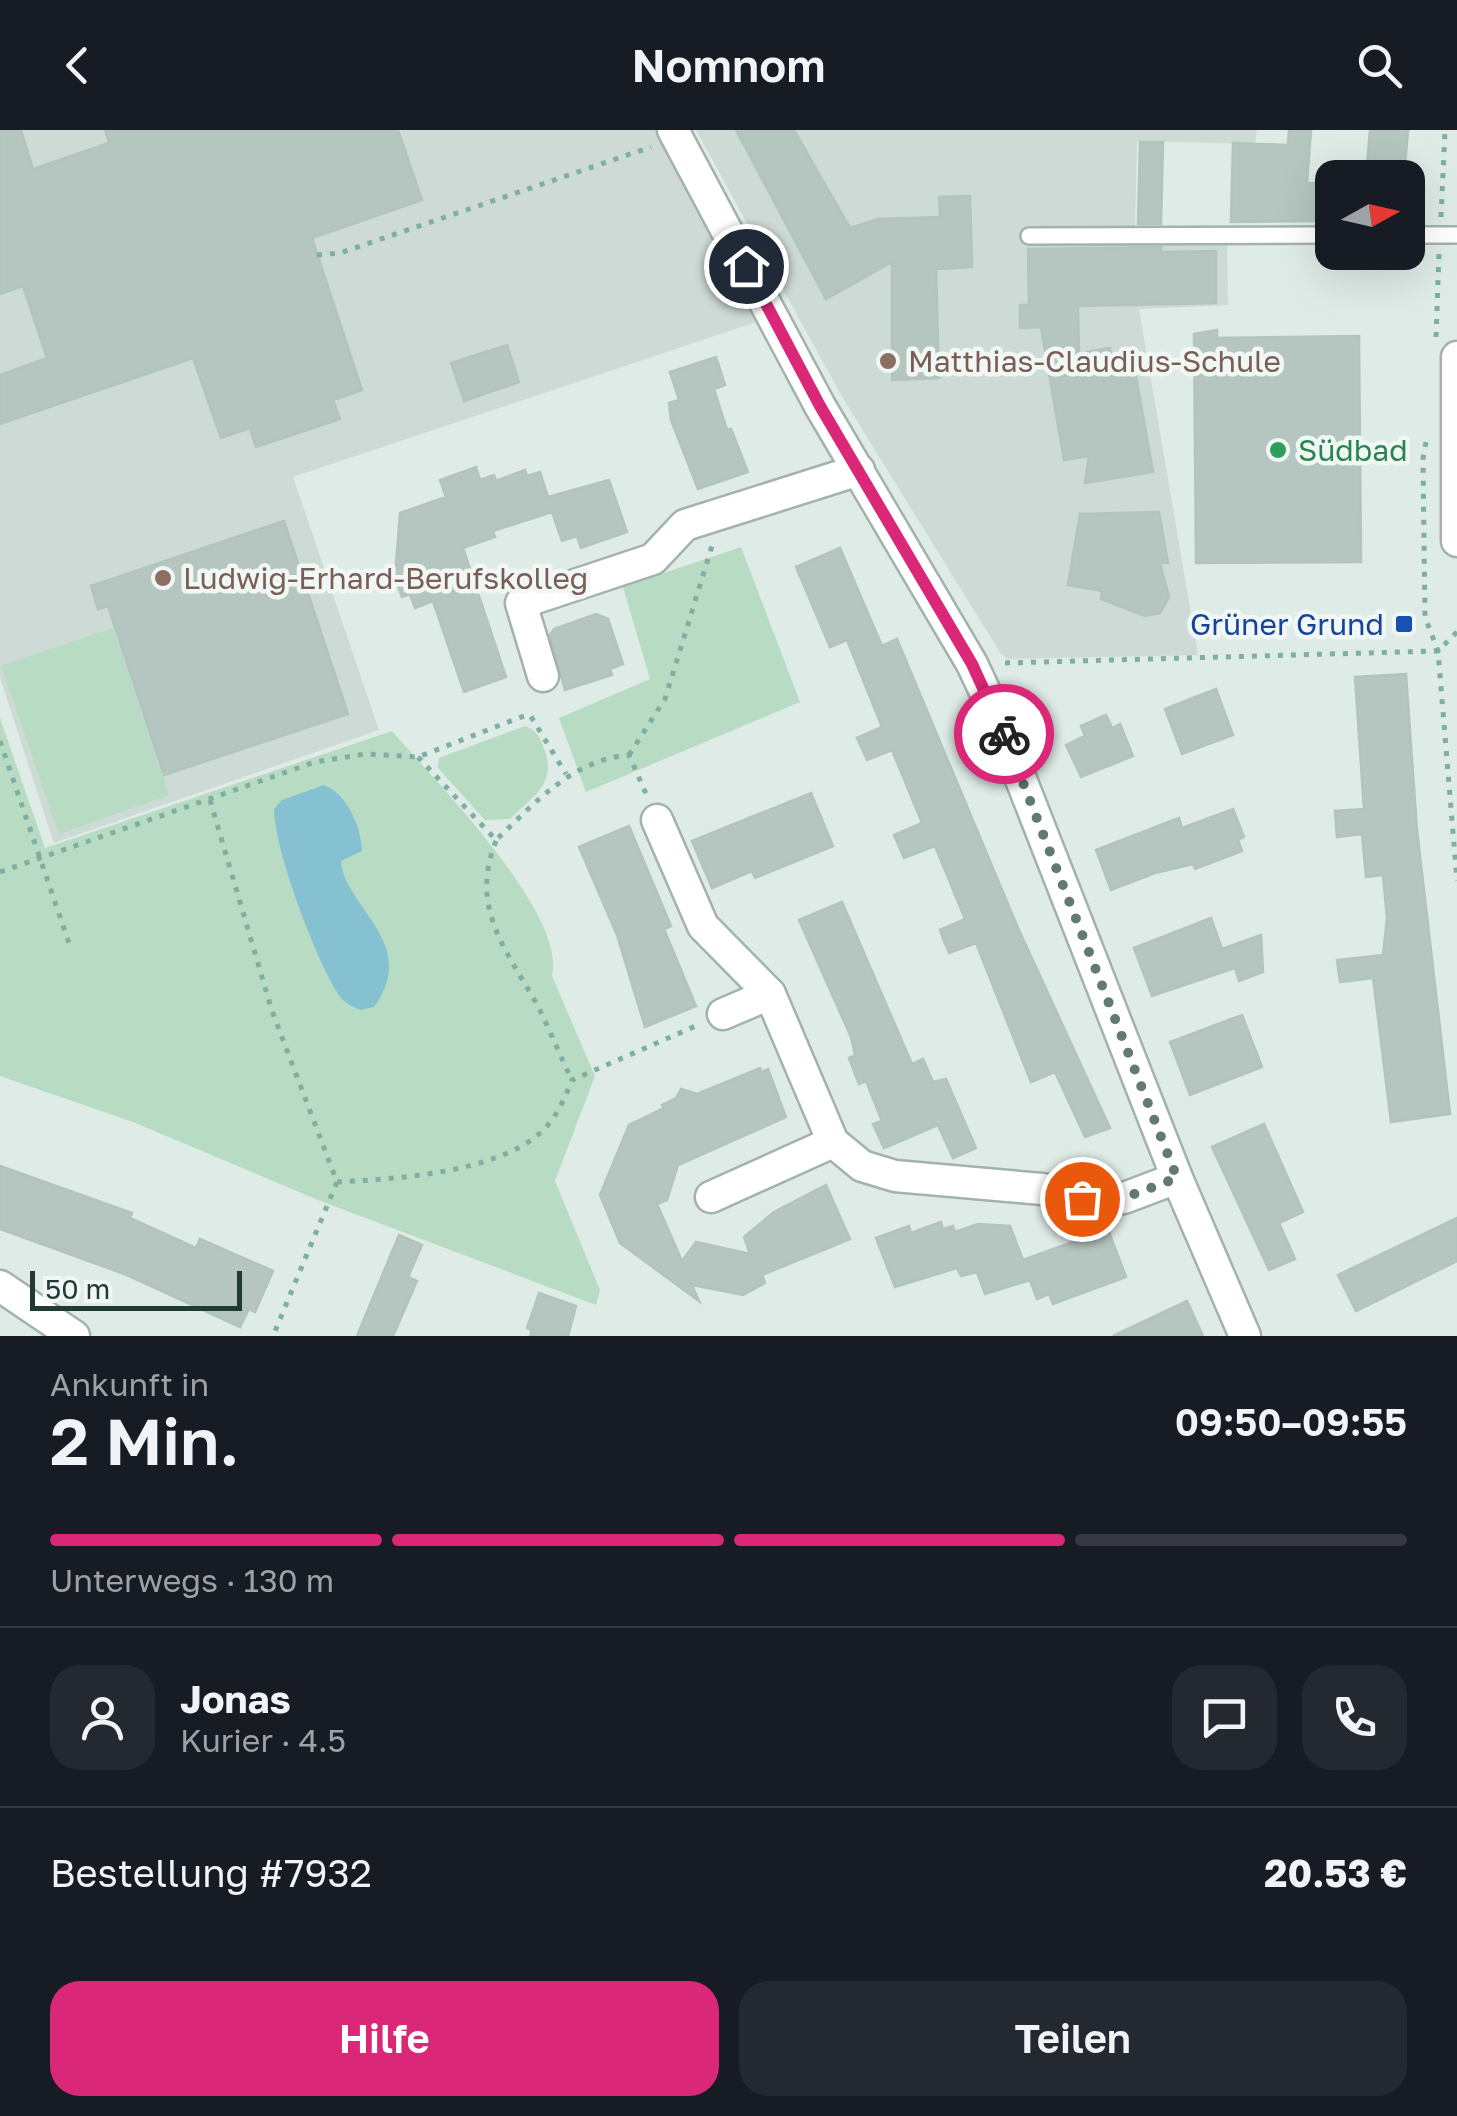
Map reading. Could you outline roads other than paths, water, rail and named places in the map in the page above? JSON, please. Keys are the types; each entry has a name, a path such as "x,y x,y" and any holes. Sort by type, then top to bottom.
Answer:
{"street":[{"path":"675,134 820,406 972,664 1034,802 1177,1178 1246,1336"},
{"path":"1457,357 1457,540"},
{"path":"543,676 521,604 653,560 685,525 859,470"},
{"path":"657,820 703,926 770,994 833,1142 862,1166 877,1172 1042,1189 1082,1199 1124,1198 1177,1178"},
{"path":"724,1014 770,994"},
{"path":"711,1196 833,1142"},
{"path":"0,1286 74,1336"}],"lane":[{"path":"1030,236 1315,235"},
{"path":"1425,235 1457,235"}],"water":[{"path":"324,785 346,803 356,822 362,851 341,861 345,878 385,945 389,964 386,985 374,1007 361,1010 339,995 328,975 297,902 276,828 274,809 282,800"}],"place":[{"name":"Matthias-Claudius-Schule","path":"888,361"},
{"name":"Südbad","path":"1278,450"},
{"name":"Ludwig-Erhard-Berufskolleg","path":"163,578"},
{"name":"Grüner Grund","path":"1404,624"}]}
